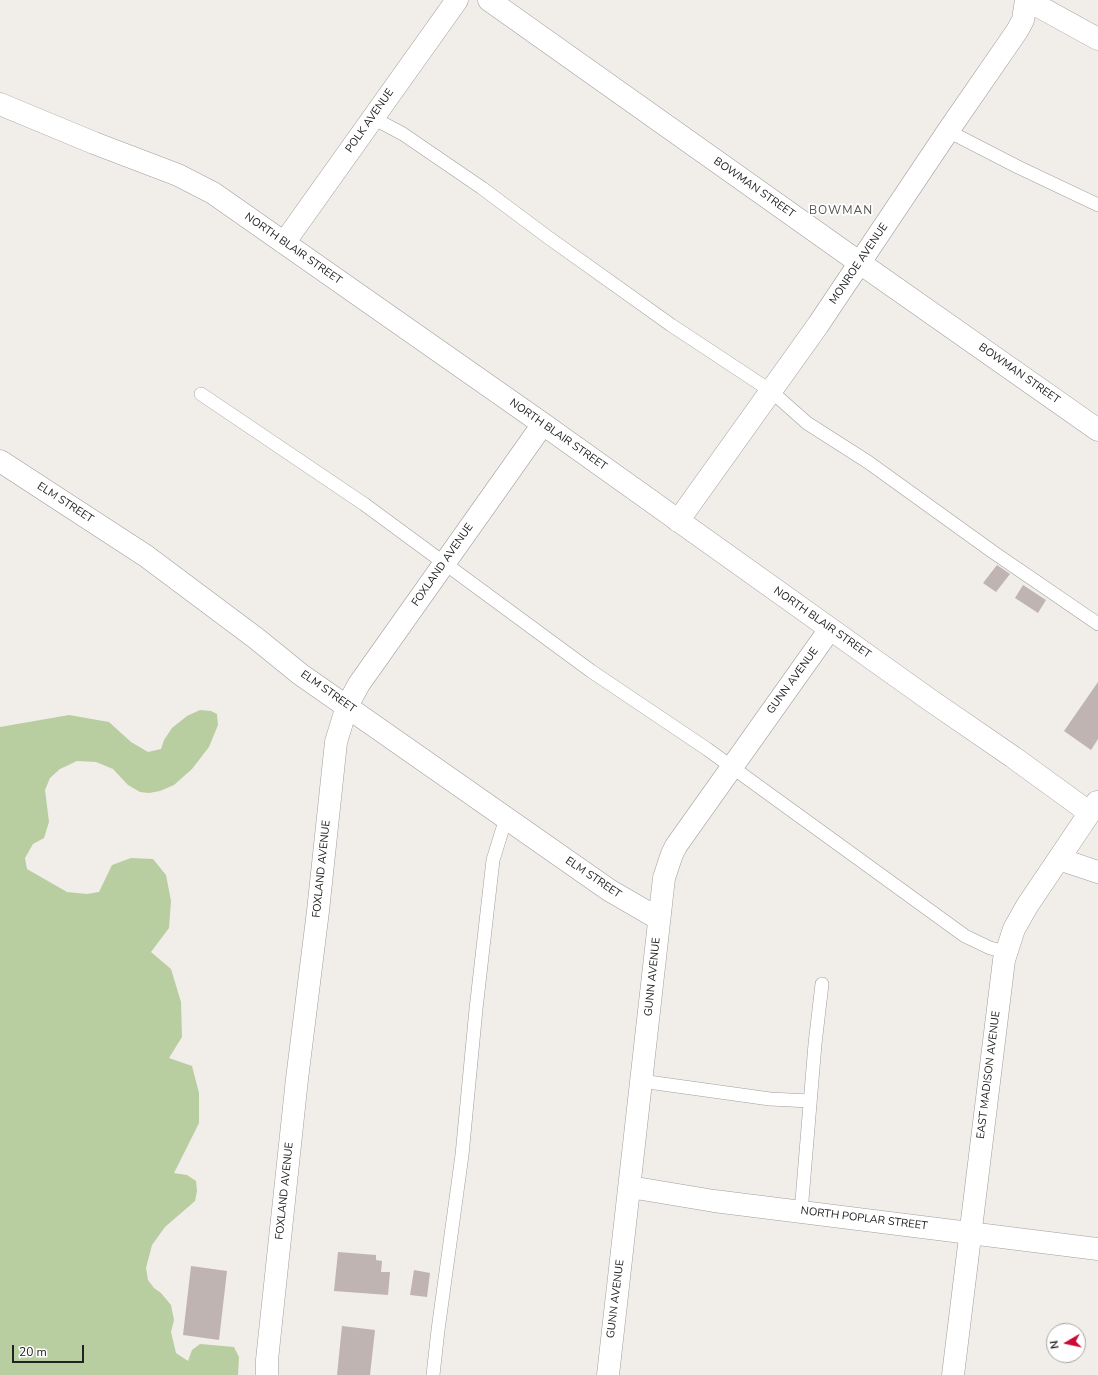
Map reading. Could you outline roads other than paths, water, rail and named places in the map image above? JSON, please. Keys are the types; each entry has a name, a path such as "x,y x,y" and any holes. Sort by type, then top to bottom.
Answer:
{"street":[{"name":"POLK AVENUE","path":"284,243 456,0"},
{"name":"BOWMAN STREET","path":"489,0 1098,430"},
{"name":"MONROE AVENUE","path":"678,521 818,325 1017,31 1023,20 1026,0"},
{"path":"1026,0 1098,39"},
{"name":"NORTH BLAIR STREET","path":"0,104 94,143 178,175 213,193 543,424 1013,758 1094,807"},
{"name":"FOXLAND AVENUE","path":"267,1375 267,1360 296,1087 318,912 336,742 347,706 360,684 543,424"},
{"name":"ELM STREET","path":"0,461 146,556 258,639 300,674 609,890 659,919"},
{"name":"GUNN AVENUE","path":"608,1375 664,878 676,846 830,629"},
{"name":"EAST MADISON AVENUE","path":"953,1375 1004,960 1014,928 1027,906 1094,807"},
{"path":"1059,859 1098,872"},
{"name":"NORTH POPLAR STREET","path":"630,1187 714,1201 1098,1249"}],"lane":[{"path":"373,118 403,134 482,188 671,325 771,390 807,423 868,462 993,552 1098,624"},
{"path":"948,131 1018,167 1098,205"},
{"path":"201,394 364,504 591,671 707,749 966,936 990,948 1006,952"},
{"path":"433,1375 462,1155 476,1009 493,860 506,818"},
{"path":"801,1212 815,1044 822,984"},
{"path":"641,1082 770,1100 810,1101"}],"district":[{"name":"BOWMAN","path":"841,211"}]}
